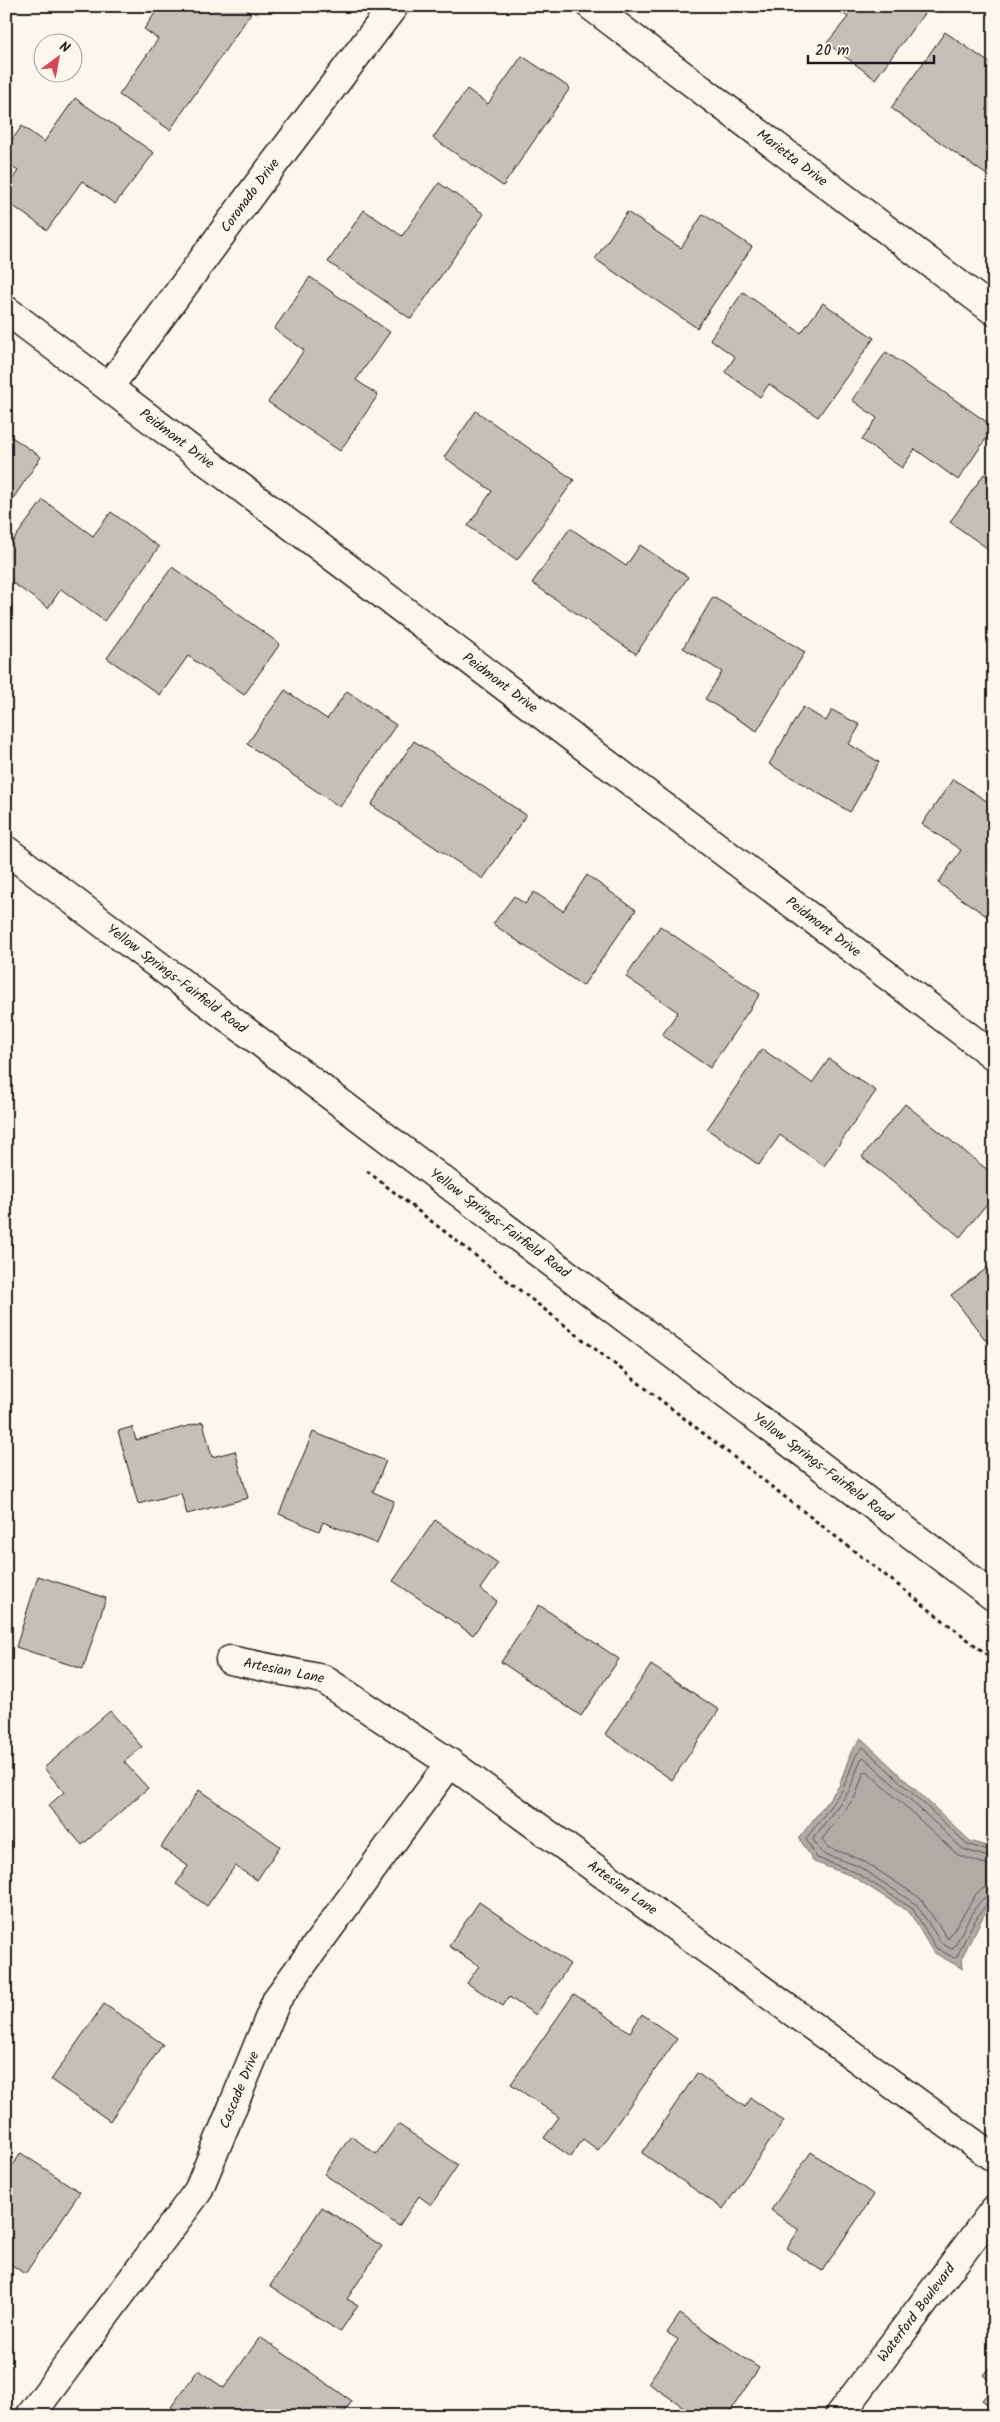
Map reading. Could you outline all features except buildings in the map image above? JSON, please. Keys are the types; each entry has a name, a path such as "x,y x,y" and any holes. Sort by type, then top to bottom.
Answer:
{"street":[{"name":"Coronado Drive","path":"109,387 257,186 394,6"},
{"name":"Marietta Drive","path":"591,6 994,311"},
{"name":"Peidmont Drive","path":"6,310 994,1056"},
{"name":"Yellow Springs-Fairfield Road","path":"6,850 994,1597"},
{"name":"Artesian Lane","path":"230,1660 324,1679 450,1763 994,2158"},
{"name":"Cascade Drive","path":"30,2416 198,2192 277,1999 450,1763"},
{"name":"Waterford Boulevard","path":"839,2416 994,2210"}],"path":[{"path":"360,1166 994,1660"}],"water":[{"path":"861,1738 970,1841 994,1848 994,1902 986,1911 962,1957 963,1969 933,1952 910,1913 852,1876 814,1862 799,1838 839,1786 851,1752"}]}
